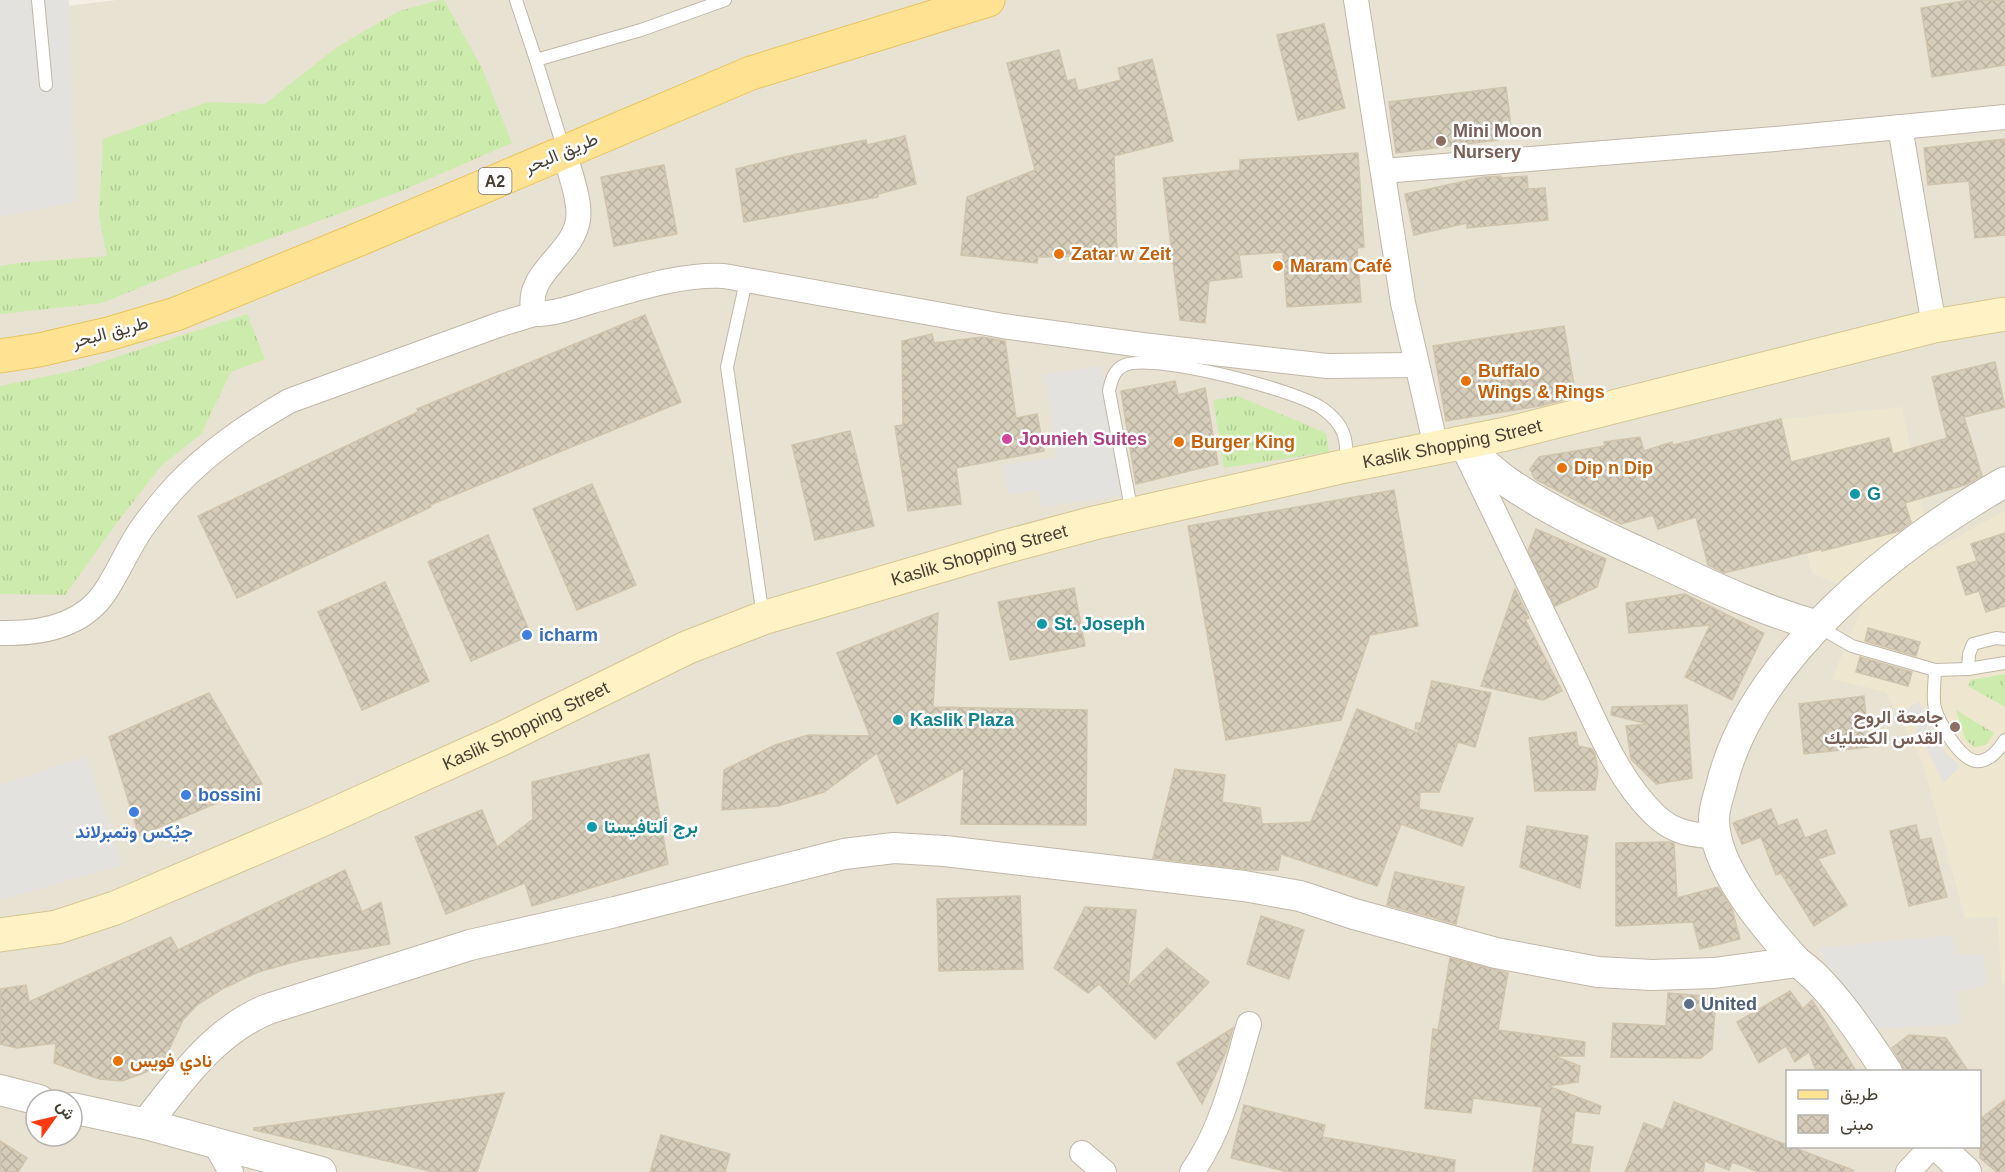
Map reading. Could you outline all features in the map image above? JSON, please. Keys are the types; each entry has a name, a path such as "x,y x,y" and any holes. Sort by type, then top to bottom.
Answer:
{"main road":[{"name":"طريق البحر","path":"0,356 39,350 108,334 176,314 362,238 750,73 988,0"},
{"name":"Kaslik Shopping Street","path":"0,935 57,927 115,908 319,821 501,739 686,648 763,618 1001,548 1132,514 1345,466 1506,434 1934,326 2005,314"}],"street":[{"path":"1356,0 1402,303 1416,365 1448,445 1622,771 1655,816 1688,834 1717,836"},
{"path":"1383,171 2005,117"},
{"path":"1900,127 1934,326"},
{"path":"534,314 532,295 536,282 569,244 578,222 579,209 564,152"},
{"path":"0,633 45,631 72,620 88,610 105,592 142,528 177,485 219,446 289,401 501,324 534,314 552,314 628,291 689,277 724,276 1003,326 1142,345 1327,366 1416,365"},
{"path":"1448,445 1496,473 1517,489 1604,536 1733,596 1777,614 1818,626"},
{"path":"1886,1070 1838,1004 1759,918 1740,890 1725,860 1717,836 1714,819 1716,804 1737,738 1774,677 1818,626 1885,564 1959,508 2005,482"},
{"path":"146,1124 173,1089 223,1034 250,1016 268,1008 470,945 615,912 844,854 894,848 945,851 1244,886 1299,896 1354,914 1497,953 1598,972 1652,975 1714,973 1797,962"},
{"path":"1192,1172 1204,1155 1218,1124 1249,1024"},
{"path":"0,1090 24,1096"},
{"path":"84,1111 146,1124 321,1172"},
{"path":"215,1144 231,1172"},
{"path":"1908,1172 1930,1148"},
{"path":"1940,1148 1966,1172"},
{"path":"1082,1153 1104,1172"}],"lane":[{"path":"38,0 46,86"},
{"path":"516,0 564,152"},
{"path":"536,60 641,30 725,0"},
{"path":"746,281 727,367 763,618"},
{"path":"1132,514 1109,391 1115,372 1122,365 1137,362 1218,372 1305,400 1322,408 1341,428 1347,448 1345,466"},
{"path":"1818,626 1852,646 1935,670 1968,669 2005,663"},
{"path":"1968,669 1969,654 1973,644 1996,638 2005,639"},
{"path":"1935,670 1934,706 1939,719 1948,735 1970,760 1981,761 1995,754 2005,740"}],"shaded area":[{"path":"0,0 69,0 75,202 0,217"},
{"path":"116,0 2005,0 2005,1172 0,1172 0,14"},
{"path":"1101,366 1120,496 1041,507 1038,490 1008,494 1003,465 1057,457 1045,374"},
{"name":"جامعة الروح القدس الكسليك","path":"1902,407 1931,551 2005,511 2005,984 2002,983 1997,917 1965,918 1922,762 1886,692 1832,679 1867,595 1812,573 1774,420"},
{"path":"1919,702 1933,733 1945,752 1960,766 1943,784 1906,709"},
{"path":"86,756 122,865 0,900 0,785"},
{"path":"1952,935 1956,954 1984,955 1986,985 1957,992 1960,1024 1874,1029 1817,948"}],"green space":[{"path":"444,0 482,68 512,143 399,192 181,271 102,303 0,314 0,266 107,256 99,216 103,139 208,102 265,104 337,47 399,11"},
{"path":"247,314 265,359 231,372 201,434 161,466 65,595 0,594 0,386 77,370"},
{"path":"1238,396 1326,433 1329,452 1224,468 1213,400"},
{"path":"2005,674 2005,707 1968,686 1971,680"},
{"path":"1956,710 1994,733 1986,745 1974,747 1966,740"}],"building":[{"path":"1970,0 2005,0 2005,65 1932,77 1921,8"},
{"path":"1324,24 1345,108 1298,120 1277,35"},
{"path":"1059,50 1067,81 1075,79 1078,91 1121,80 1118,68 1152,59 1173,141 1114,156 1117,256 1038,257 1037,263 961,255 967,197 1035,170 1007,63"},
{"path":"1506,87 1511,126 1496,129 1497,140 1396,153 1389,102"},
{"path":"905,136 916,184 878,194 878,197 744,222 736,169 866,140 867,145"},
{"path":"2005,139 2005,235 1975,238 1969,181 1928,185 1924,148"},
{"path":"1358,153 1364,247 1357,248 1361,302 1287,307 1283,252 1239,255 1242,277 1209,281 1205,323 1180,320 1163,178 1240,170 1240,160"},
{"path":"664,165 677,234 614,246 601,177"},
{"path":"1501,176 1501,178 1527,176 1528,189 1545,188 1548,220 1467,228 1467,223 1414,235 1405,194 1484,177"},
{"path":"645,315 681,402 430,505 431,507 237,598 198,516 418,412 417,409"},
{"path":"1564,326 1576,397 1540,406 1446,421 1433,346"},
{"path":"932,334 934,343 982,337 1005,341 1016,418 1037,414 1044,451 956,468 961,504 908,511 895,426 903,425 902,341"},
{"path":"1995,362 2005,407 1964,417 1982,476 1968,484 1905,503 1911,522 1900,531 1822,551 1822,549 1724,573 1708,565 1696,517 1658,529 1653,515 1621,524 1535,479 1530,469 1539,457 1605,446 1604,442 1640,437 1644,451 1672,442 1673,445 1781,419 1791,462 1889,438 1893,454 1947,438 1932,377"},
{"path":"1175,381 1178,395 1205,388 1218,464 1136,484 1121,391"},
{"path":"850,431 874,526 815,540 792,445"},
{"path":"592,484 636,585 577,610 533,509"},
{"path":"1394,490 1418,626 1370,635 1341,720 1226,740 1188,526"},
{"path":"1536,529 1606,559 1597,587 1555,606 1528,551"},
{"path":"2005,533 2005,606 1986,612 1979,591 1966,595 1957,567 1977,561 1971,544"},
{"path":"488,535 531,635 471,661 428,562"},
{"path":"385,582 429,681 362,710 318,612"},
{"name":"St. Joseph","path":"1074,588 1085,646 1010,660 998,602"},
{"path":"1515,589 1529,618 1525,619 1562,691 1543,700 1481,686"},
{"path":"1685,594 1764,633 1732,700 1685,677 1710,625 1629,633 1626,603"},
{"path":"938,613 933,707 1087,710 1086,825 961,824 964,768 897,804 877,753 824,792 778,806 722,810 724,770 775,745 808,735 870,736 837,653"},
{"path":"1868,628 1920,642 1916,656 1865,641"},
{"path":"1860,657 1912,672 1908,686 1856,672"},
{"path":"1432,681 1491,693 1475,747 1458,742 1439,792 1420,792 1419,809 1473,818 1462,846 1401,824 1377,886 1281,854 1278,870 1252,870 1153,858 1175,769 1225,775 1222,802 1260,808 1262,824 1311,822 1357,709 1418,733 1419,730 1415,729 1416,723 1421,723"},
{"path":"209,693 262,784 139,836 109,737"},
{"path":"1864,696 1869,747 1804,754 1799,704"},
{"path":"1687,705 1692,778 1656,784 1631,759 1626,726 1648,724 1611,715 1612,707"},
{"path":"1576,732 1578,746 1592,749 1595,754 1598,771 1595,790 1535,791 1529,738"},
{"name":"برج ألتافيستا","path":"649,754 668,864 532,906 525,883 446,914 415,837 482,810 497,847 533,819 532,782"},
{"path":"1771,809 1778,826 1797,819 1805,838 1826,830 1835,853 1818,859 1847,905 1814,926 1781,873 1776,875 1761,837 1742,844 1733,823"},
{"path":"1916,825 1920,840 1931,838 1947,897 1909,906 1890,831"},
{"path":"1527,826 1588,836 1580,888 1520,867"},
{"path":"1616,843 1674,843 1677,898 1718,887 1732,909 1740,939 1700,949 1693,922 1616,926"},
{"path":"345,870 362,912 381,902 390,944 301,960 258,972 222,989 197,1005 183,1020 164,1060 146,1072 122,1081 99,1079 54,1063 56,1043 17,1048 0,1044 0,989 26,985 29,1002 171,937 178,950"},
{"path":"1395,872 1464,887 1456,924 1387,905"},
{"path":"1020,896 1023,969 939,971 937,899"},
{"path":"1085,907 1136,910 1128,986 1167,948 1209,982 1155,1039 1099,984 1088,993 1054,968"},
{"path":"1261,916 1304,930 1289,979 1247,964"},
{"path":"1450,958 1508,973 1498,1030 1585,1042 1584,1056 1554,1056 1580,1066 1578,1082 1548,1086 1601,1106 1599,1114 1575,1111 1571,1144 1593,1147 1589,1172 1533,1172 1542,1107 1473,1098 1471,1113 1425,1108 1433,1029 1438,1030"},
{"path":"1790,991 1803,1009 1812,1000 1855,1070 1815,1068 1809,1052 1795,1062 1786,1046 1759,1063 1737,1022"},
{"path":"1668,993 1716,997 1712,1049 1701,1058 1611,1057 1613,1023 1666,1026"},
{"path":"1233,1028 1226,1052 1202,1104 1177,1063"},
{"path":"1909,1035 1946,1038 1967,1070 1904,1070 1892,1048"},
{"path":"504,1093 477,1172 434,1172 254,1130 254,1128"},
{"path":"2005,1100 2005,1172 1997,1172 1980,1158 1981,1118"},
{"path":"1674,1102 1786,1145 1786,1148 1795,1148 1853,1170 1853,1172 1759,1172 1732,1162 1729,1170 1705,1161 1703,1172 1625,1172 1644,1123 1663,1130"},
{"path":"1244,1105 1325,1125 1322,1137 1455,1160 1454,1172 1288,1172 1231,1158"},
{"path":"661,1135 730,1154 725,1172 650,1172"},
{"path":"0,1141 27,1158 18,1172 0,1172"}],"place":[{"name":"Mini Moon Nursery","path":"1441,141"},
{"name":"Zatar w Zeit","path":"1059,254"},
{"name":"Maram Café","path":"1278,266"},
{"name":"Buffalo Wings & Rings","path":"1466,381"},
{"name":"Jounieh Suites","path":"1007,439"},
{"name":"Burger King","path":"1179,442"},
{"name":"Dip n Dip","path":"1562,468"},
{"name":"G","path":"1855,494"},
{"name":"St. Joseph","path":"1042,624"},
{"name":"icharm","path":"527,635"},
{"name":"Kaslik Plaza","path":"898,720"},
{"name":"جامعة الروح القدس الكسليك","path":"1955,727"},
{"name":"bossini","path":"186,795"},
{"name":"جيُكس وتمبرلاند","path":"134,812"},
{"name":"برج ألتافيستا","path":"592,827"},
{"name":"United","path":"1689,1004"},
{"name":"نادي فويس","path":"118,1061"}]}
